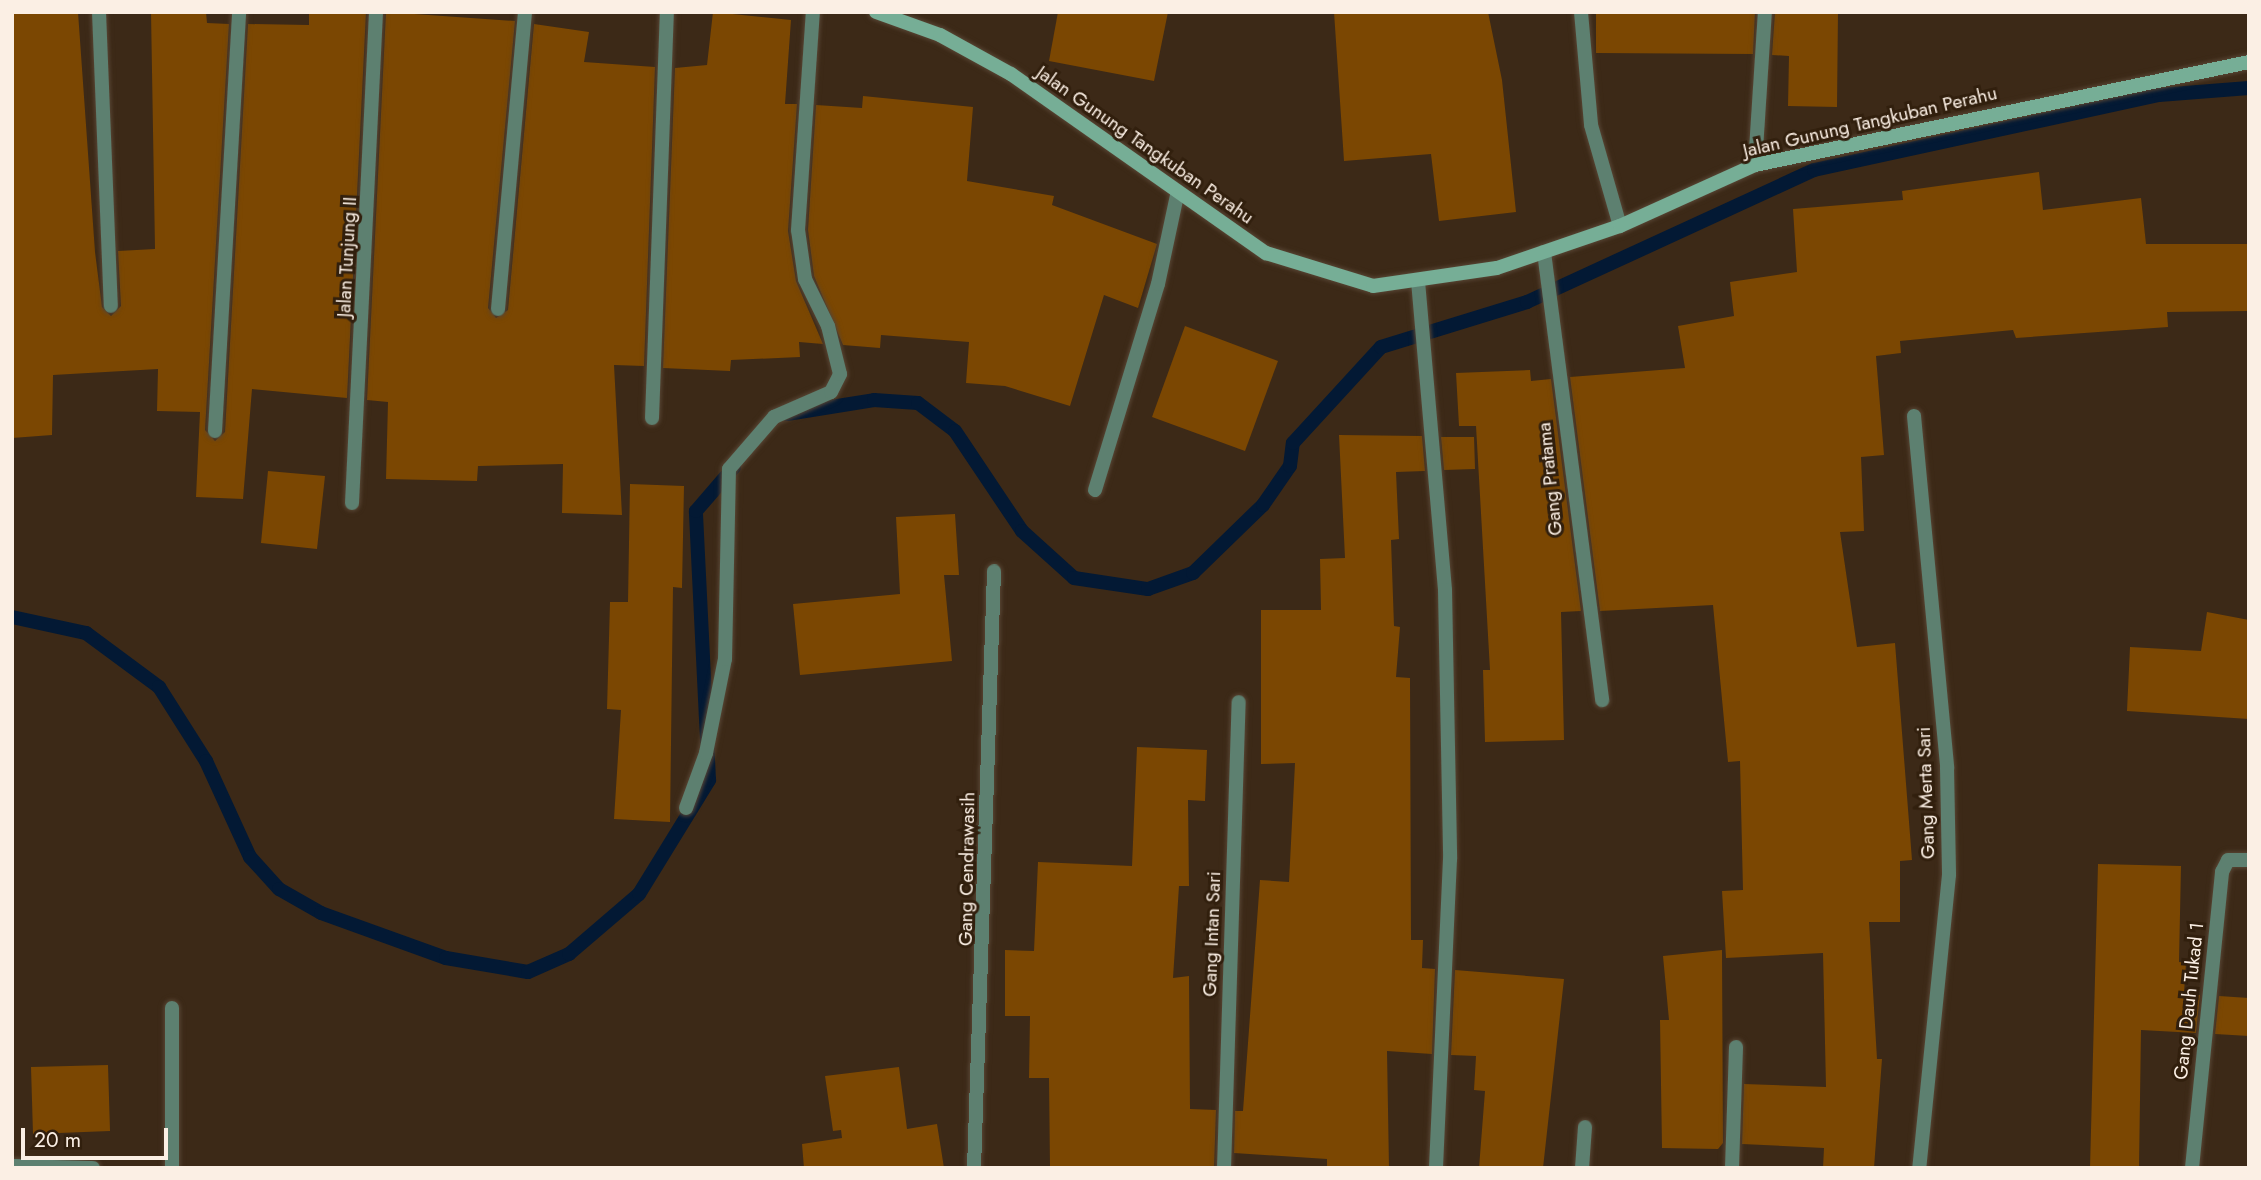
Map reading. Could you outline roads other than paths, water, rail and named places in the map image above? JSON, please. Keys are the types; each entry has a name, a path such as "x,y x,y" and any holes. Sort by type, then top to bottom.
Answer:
{"street":[{"path":"99,12 111,306"},
{"path":"215,431 239,12"},
{"name":"Jalan Tunjung II","path":"352,503 376,12"},
{"path":"498,309 525,12"},
{"path":"652,418 667,12"},
{"path":"685,808 706,753 725,659 729,468 774,417 831,391 840,374 828,326 805,279 798,230 813,12"},
{"name":"Jalan Gunung Tangkuban Perahu","path":"876,12 940,35 1011,74 1113,141 1177,195 1266,253 1373,286 1497,268 1620,226 1755,165 2249,62"},
{"path":"1581,12 1591,125 1620,226"},
{"path":"1755,165 1765,12"},
{"path":"1095,490 1158,284 1177,195"},
{"name":"Gang Pratama","path":"1544,252 1602,700"},
{"path":"1418,281 1446,590 1450,859 1436,1168"},
{"name":"Gang Merta Sari","path":"1914,416 1947,768 1949,875 1919,1168"},
{"name":"Gang Cendrawasih","path":"975,1168 994,571"},
{"name":"Gang Intan Sari","path":"1224,1168 1239,702"},
{"name":"Gang Dauh Tukad 1","path":"2192,1168 2222,872 2228,860 2249,860"},
{"path":"172,1008 172,1168"},
{"path":"1732,1168 1736,1047"},
{"path":"1582,1168 1585,1127"},
{"path":"12,1166 93,1168"}],"waterway":[{"path":"787,414 874,400 918,403 955,431 1022,531 1074,578 1148,589 1193,573 1263,505 1290,466 1293,443 1381,347 1527,302 1814,170 2159,95 2249,88"},
{"path":"12,617 86,633 159,687 206,761 250,857 279,889 321,913 446,958 528,972 569,954 639,894 709,780 696,511 734,467"}]}
